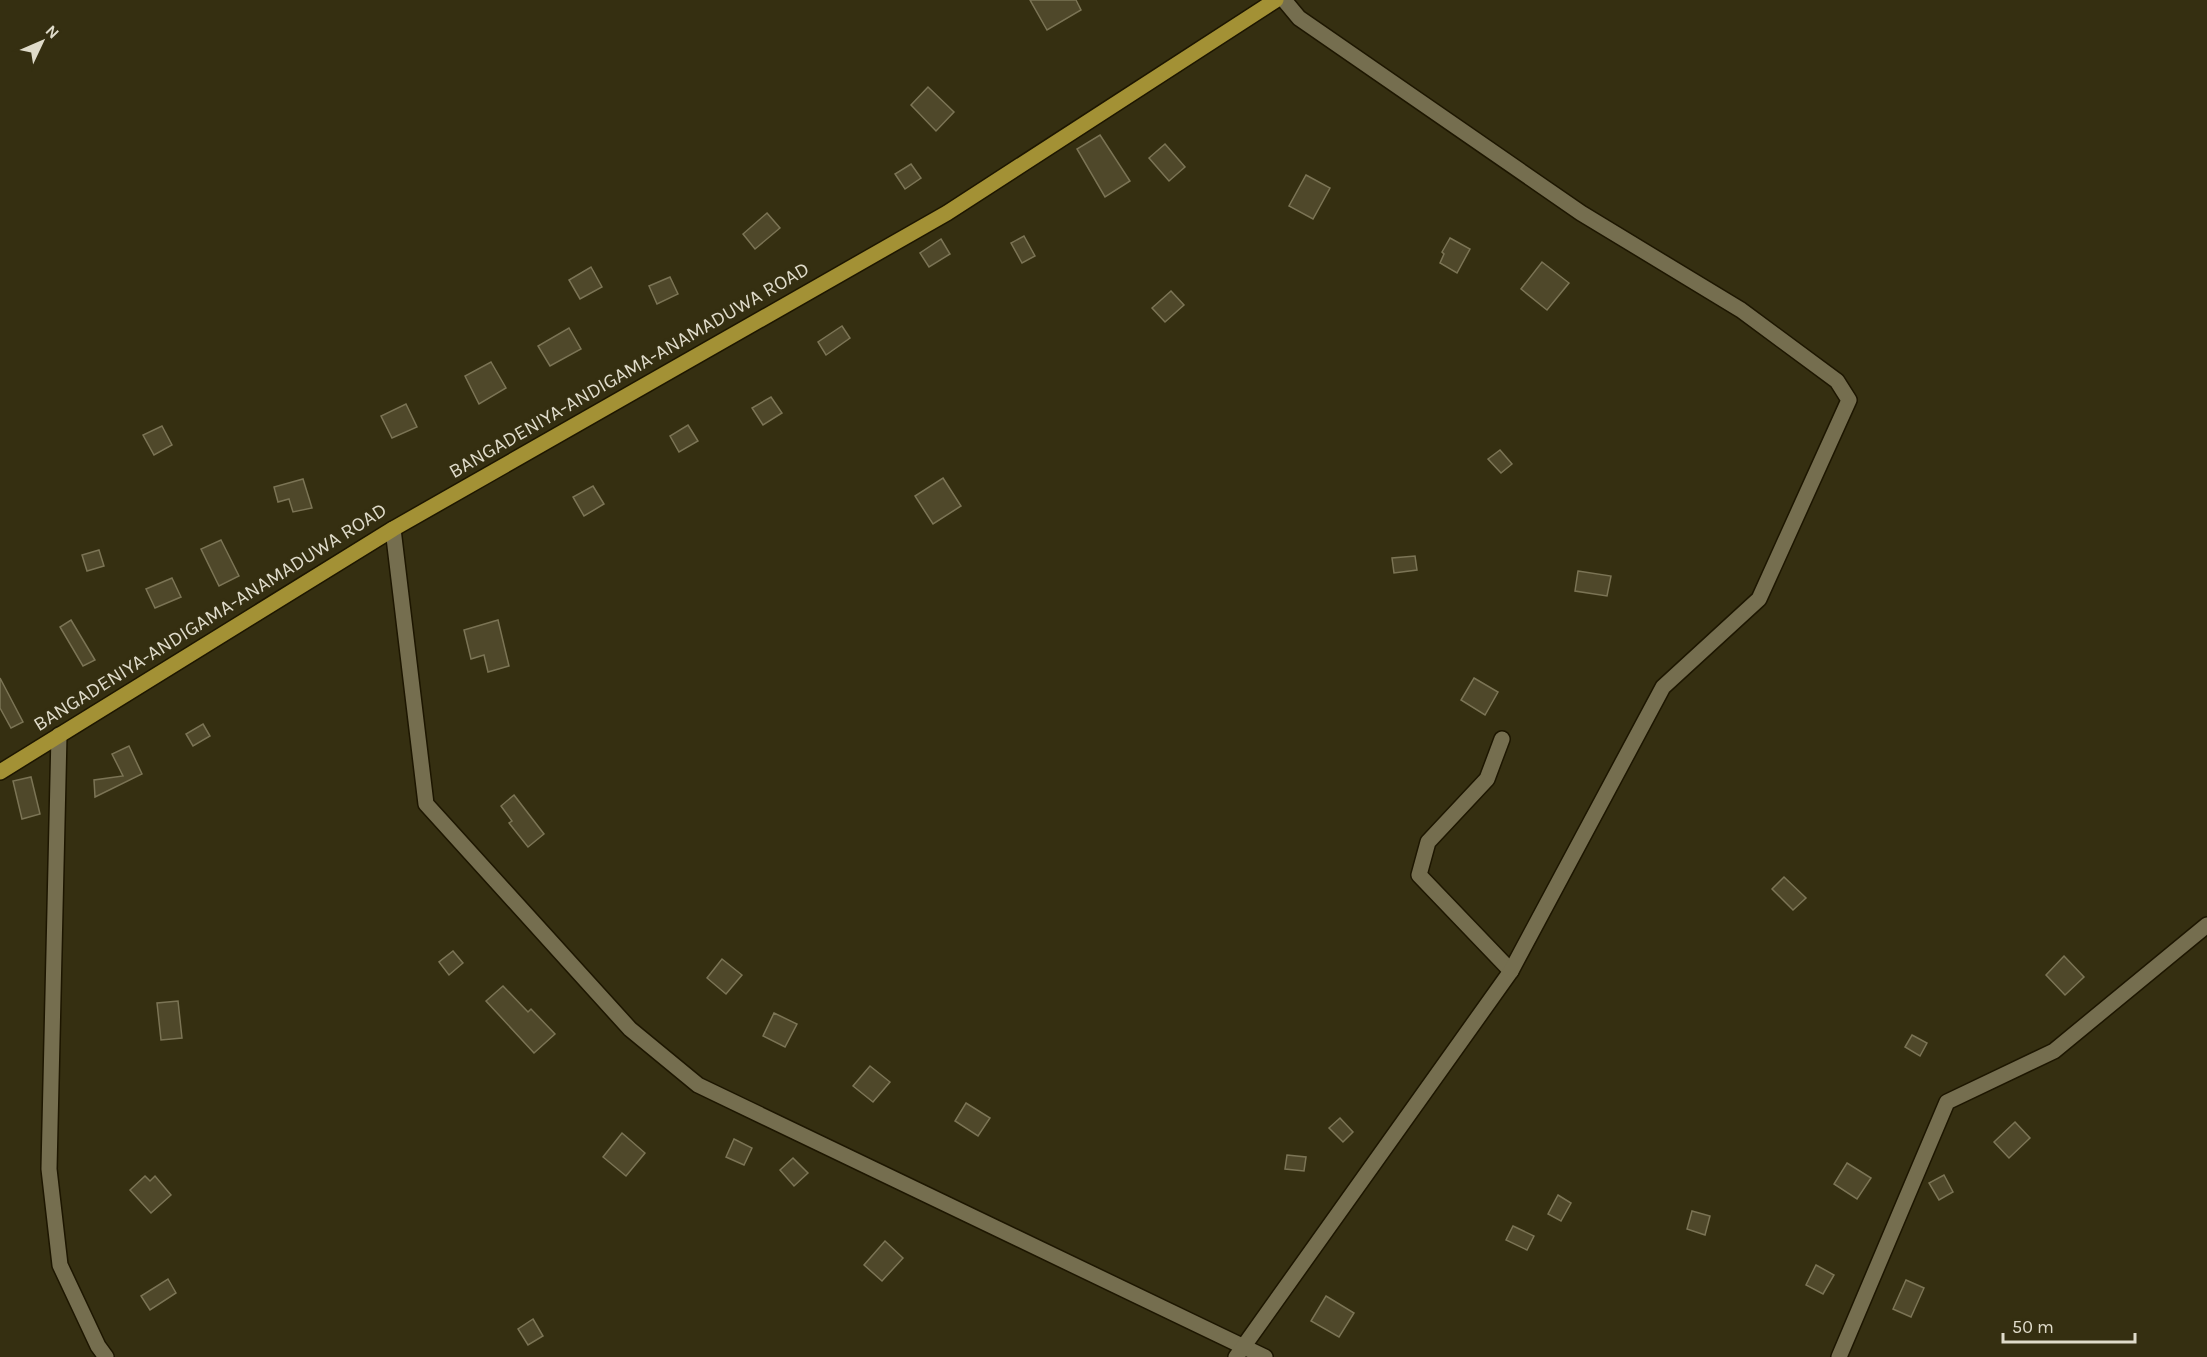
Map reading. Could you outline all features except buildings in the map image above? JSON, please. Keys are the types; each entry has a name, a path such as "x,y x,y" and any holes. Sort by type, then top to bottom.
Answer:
{"main road":[{"name":"BANGADENIYA-ANDIGAMA-ANAMADUWA ROAD","path":"0,772 393,529 947,213 1276,0"}],"street":[{"path":"1240,1352 1511,971 1663,687 1759,599 1849,400 1837,381 1741,310 1581,213 1299,18 1284,0"},
{"path":"393,529 426,804 630,1029 698,1085 1240,1352 1265,1357"},
{"path":"59,735 49,1169 60,1265 98,1346 106,1357"},
{"path":"1502,739 1487,779 1428,842 1419,875 1511,971"},
{"path":"1839,1357 1947,1102 2054,1051 2207,924"}]}
